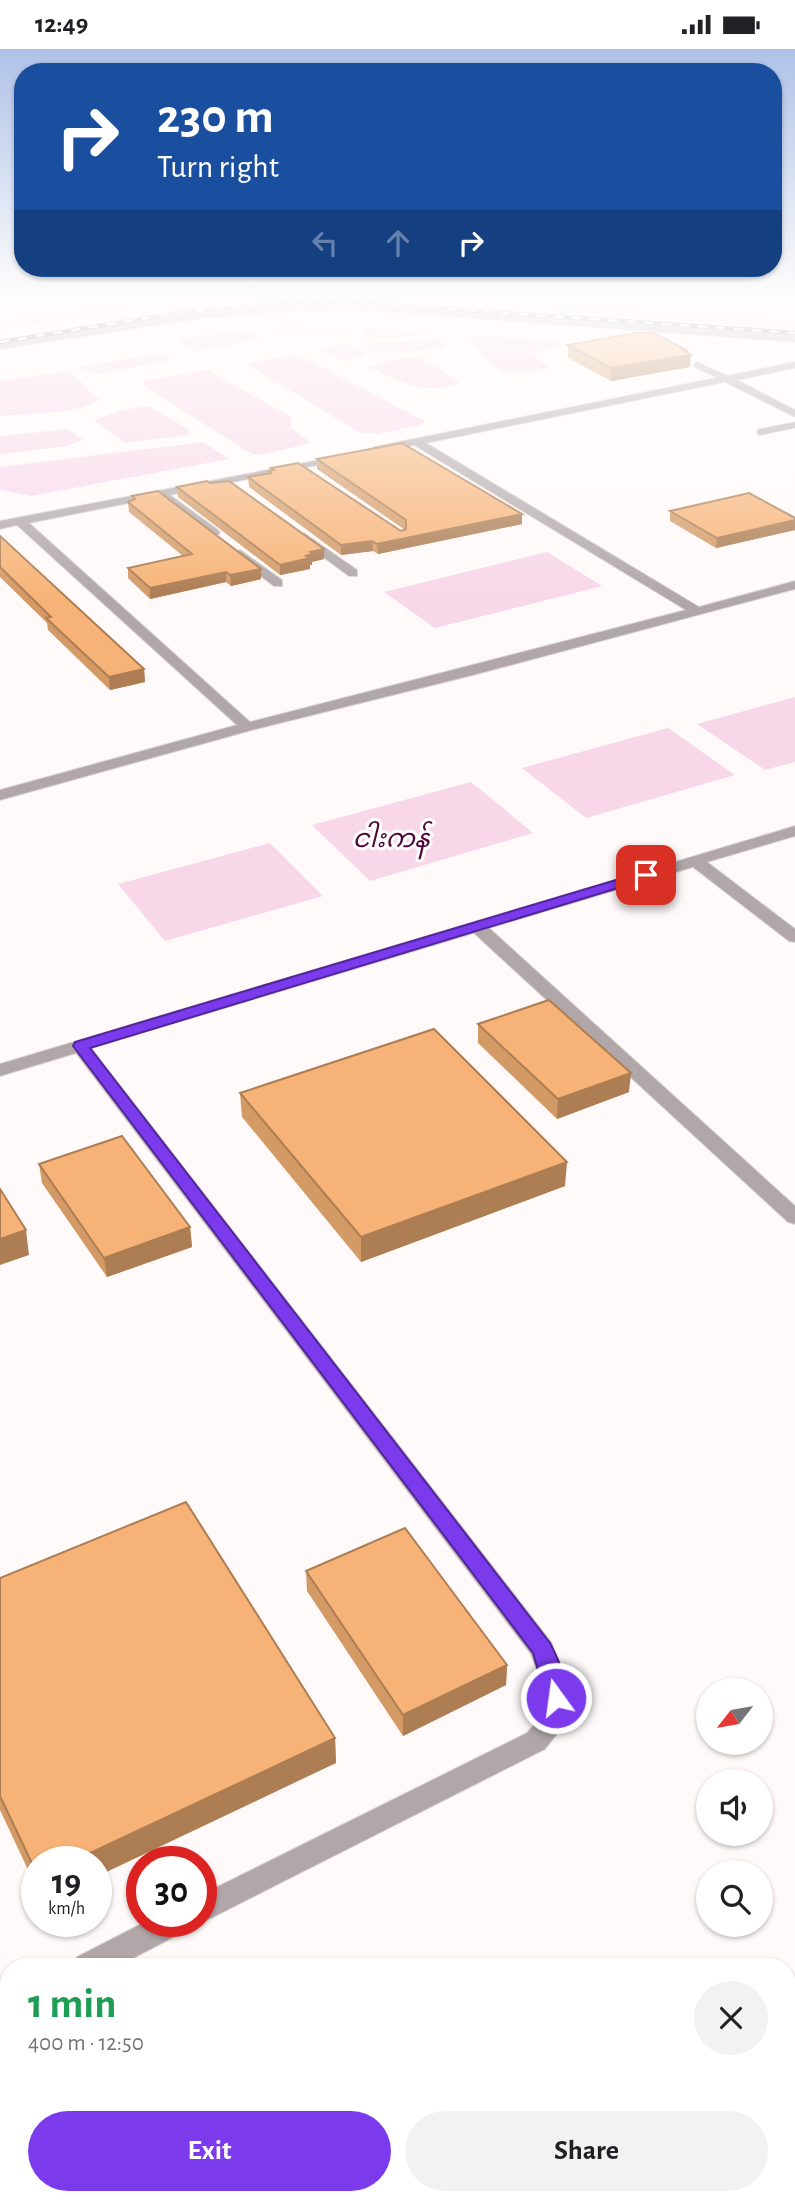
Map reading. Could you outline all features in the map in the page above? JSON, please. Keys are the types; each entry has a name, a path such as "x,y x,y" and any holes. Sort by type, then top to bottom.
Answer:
{"street":[{"path":"365,452 636,398"},
{"path":"763,398 795,414"},
{"path":"417,442 697,611"},
{"path":"0,526 162,493 232,484 300,465 352,455"},
{"path":"300,465 311,473"},
{"path":"162,493 278,583"},
{"path":"20,521 247,727"},
{"path":"290,527 353,573"},
{"path":"2,793 795,585"},
{"path":"0,1070 795,831"},
{"path":"694,860 795,937"},
{"path":"477,927 795,1217"},
{"path":"80,1046 542,1649 554,1681 558,1716 536,1741 217,1901"},
{"path":"105,1958 146,1937"}],"lane":[{"path":"760,432 795,425"}],"water":[{"path":"0,398 97,398 99,400 65,411 0,416"},
{"path":"162,398 257,398 291,417 291,428 311,443 265,454 252,454"},
{"path":"302,398 380,398 425,421 421,425 377,434 359,432"},
{"path":"148,406 190,430 187,435 125,443 94,420 123,410"},
{"path":"68,429 83,440 67,446 0,454 0,436"},
{"path":"203,442 229,459 31,496 0,490 0,467"},
{"path":"547,552 602,586 435,628 384,592"},
{"path":"795,697 795,762 765,770 697,724"},
{"path":"668,728 735,775 586,818 522,768"},
{"name":"ငါးကန်","path":"471,782 533,833 370,881 312,825"},
{"name":"ငါးကန်","path":"270,843 323,896 165,941 118,884"}],"building":[{"path":"402,443 522,514 377,544 372,541 341,545 248,477 271,473 269,471 274,470 271,468 298,463 401,531 406,529 406,520 317,459"},
{"path":"207,481 229,481 324,549 310,552 312,554 306,556 310,558 280,565 177,487"},
{"path":"158,491 261,569 230,575 226,572 150,588 128,568 192,554 128,502 135,499 132,496"},
{"path":"749,493 795,520 717,538 670,511"},
{"path":"0,536 144,669 109,677 46,618 51,617 0,567"},
{"path":"549,1000 631,1073 558,1099 478,1024"},
{"path":"434,1029 567,1162 361,1237 240,1093"},
{"path":"122,1136 190,1227 104,1258 39,1164"},
{"path":"0,1189 26,1230 0,1239"},
{"path":"186,1502 335,1738 105,1846 24,1846 0,1796 0,1578"},
{"path":"405,1528 507,1665 403,1715 306,1571"}],"route":[{"path":"556,1698 554,1681 542,1649 80,1046 646,875"}]}
